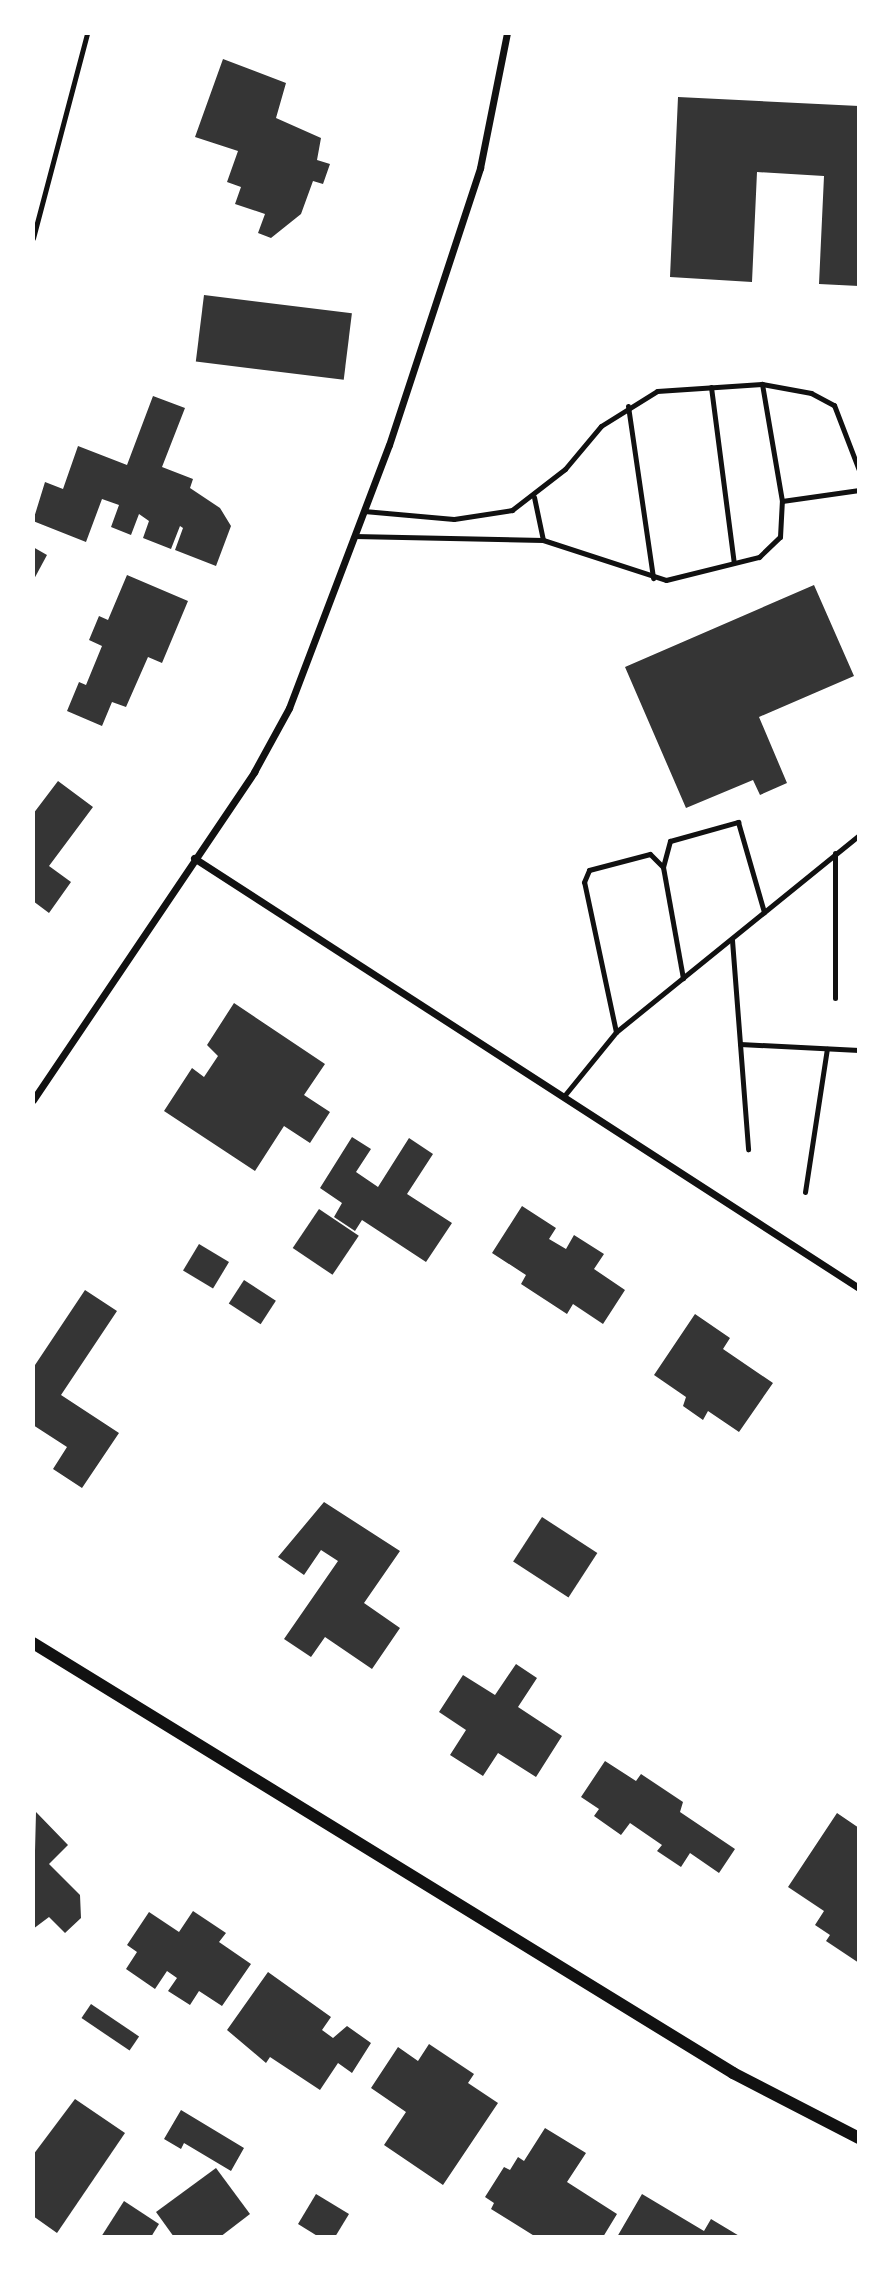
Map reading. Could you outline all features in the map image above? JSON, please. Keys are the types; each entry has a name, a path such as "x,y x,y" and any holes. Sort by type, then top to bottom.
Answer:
{"street":[{"path":"33,1100 274,740 364,511 480,168 508,33"},
{"path":"194,858 859,1288"},
{"path":"33,1643 733,2073 859,2138"}],"lane":[{"path":"33,238 86,33"},
{"path":"364,511 454,519 512,510 534,497 565,469 601,426 628,406 657,391 762,384 811,393 834,405 859,470"},
{"path":"354,536 543,540 653,578 666,580 759,557 774,546 780,537 782,501 762,384"},
{"path":"711,387 734,563"},
{"path":"628,406 653,578"},
{"path":"782,501 859,490"},
{"path":"534,497 543,540"},
{"path":"683,978 663,867 670,841 738,822 764,912"},
{"path":"564,1096 616,1032 859,835"},
{"path":"835,853 835,998"},
{"path":"616,1032 585,874 650,854 663,867"},
{"path":"732,940 748,1149"},
{"path":"740,1044 859,1049"},
{"path":"805,1192 827,1049"}],"building":[{"path":"223,59 286,83 276,118 321,138 317,160 330,164 323,184 313,181 301,214 271,238 258,233 265,214 235,204 241,187 227,182 238,151 195,137"},
{"path":"678,97 859,106 859,286 819,284 824,176 757,172 752,282 670,277"},
{"path":"204,295 352,313 344,380 196,362"},
{"path":"153,396 185,408 162,467 193,479 190,488 220,508 231,526 216,566 175,550 183,528 180,526 171,549 143,538 149,521 139,514 131,535 111,527 119,505 102,499 86,542 33,521 45,482 63,489 78,446 127,465"},
{"path":"33,547 47,555 33,581"},
{"path":"127,575 188,601 162,663 148,657 126,707 112,702 102,726 67,711 79,682 86,685 102,646 89,640 99,616 108,620"},
{"path":"814,585 854,676 759,717 787,783 760,795 753,780 686,808 625,667"},
{"path":"58,781 93,807 49,866 71,882 49,913 33,901 33,814"},
{"path":"234,1003 325,1064 304,1095 330,1112 310,1143 284,1126 255,1171 164,1111 192,1068 204,1077 218,1056 207,1045"},
{"path":"352,1137 371,1149 356,1172 378,1187 409,1138 433,1154 407,1194 452,1223 426,1262 362,1220 355,1231 334,1217 342,1203 320,1188"},
{"path":"522,1206 556,1228 549,1239 566,1249 574,1235 604,1254 594,1269 625,1290 603,1324 573,1304 567,1314 521,1284 526,1275 492,1253"},
{"path":"319,1209 359,1236 333,1275 293,1248"},
{"path":"199,1244 229,1262 213,1289 183,1271"},
{"path":"244,1280 276,1301 261,1324 229,1303"},
{"path":"85,1290 117,1311 61,1395 119,1433 82,1488 53,1469 67,1447 33,1425 33,1368"},
{"path":"695,1314 730,1338 723,1349 773,1383 739,1432 708,1411 703,1420 683,1406 686,1397 654,1375"},
{"path":"324,1502 400,1551 364,1603 400,1628 372,1669 325,1637 311,1657 284,1639 338,1561 321,1550 304,1575 278,1557"},
{"path":"542,1517 597,1553 568,1597 513,1561"},
{"path":"516,1664 537,1678 518,1707 562,1736 536,1777 498,1753 483,1776 450,1755 466,1730 439,1712 463,1675 495,1695"},
{"path":"605,1761 636,1781 641,1774 683,1802 680,1812 735,1849 719,1873 690,1853 681,1867 657,1851 662,1845 630,1823 621,1835 594,1816 599,1809 581,1797"},
{"path":"36,1812 68,1845 49,1864 80,1895 81,1918 65,1933 49,1917 33,1929"},
{"path":"837,1813 859,1828 859,1963 826,1941 830,1935 815,1925 824,1911 788,1887"},
{"path":"193,1911 226,1933 219,1942 251,1964 222,2006 199,1991 190,2005 168,1991 177,1978 167,1971 155,1989 126,1969 137,1952 127,1945 149,1912 179,1932"},
{"path":"268,1972 331,2017 322,2030 333,2038 347,2026 371,2043 352,2073 338,2063 320,2090 270,2057 266,2063 227,2030"},
{"path":"91,2004 139,2036 130,2051 81,2018"},
{"path":"429,2044 474,2074 468,2083 498,2103 443,2185 384,2145 406,2112 371,2088 398,2047 418,2061"},
{"path":"75,2099 125,2133 57,2233 33,2216 33,2155"},
{"path":"181,2110 244,2148 231,2171 184,2143 181,2149 164,2139"},
{"path":"545,2128 586,2153 567,2182 617,2214 603,2237 536,2237 491,2209 494,2203 485,2197 504,2167 510,2170 518,2157 524,2161"},
{"path":"216,2168 250,2214 220,2237 174,2237 156,2212"},
{"path":"316,2194 349,2214 335,2237 319,2237 298,2224"},
{"path":"642,2194 704,2231 711,2219 741,2237 617,2237"},
{"path":"124,2201 159,2224 151,2237 101,2237"}]}
